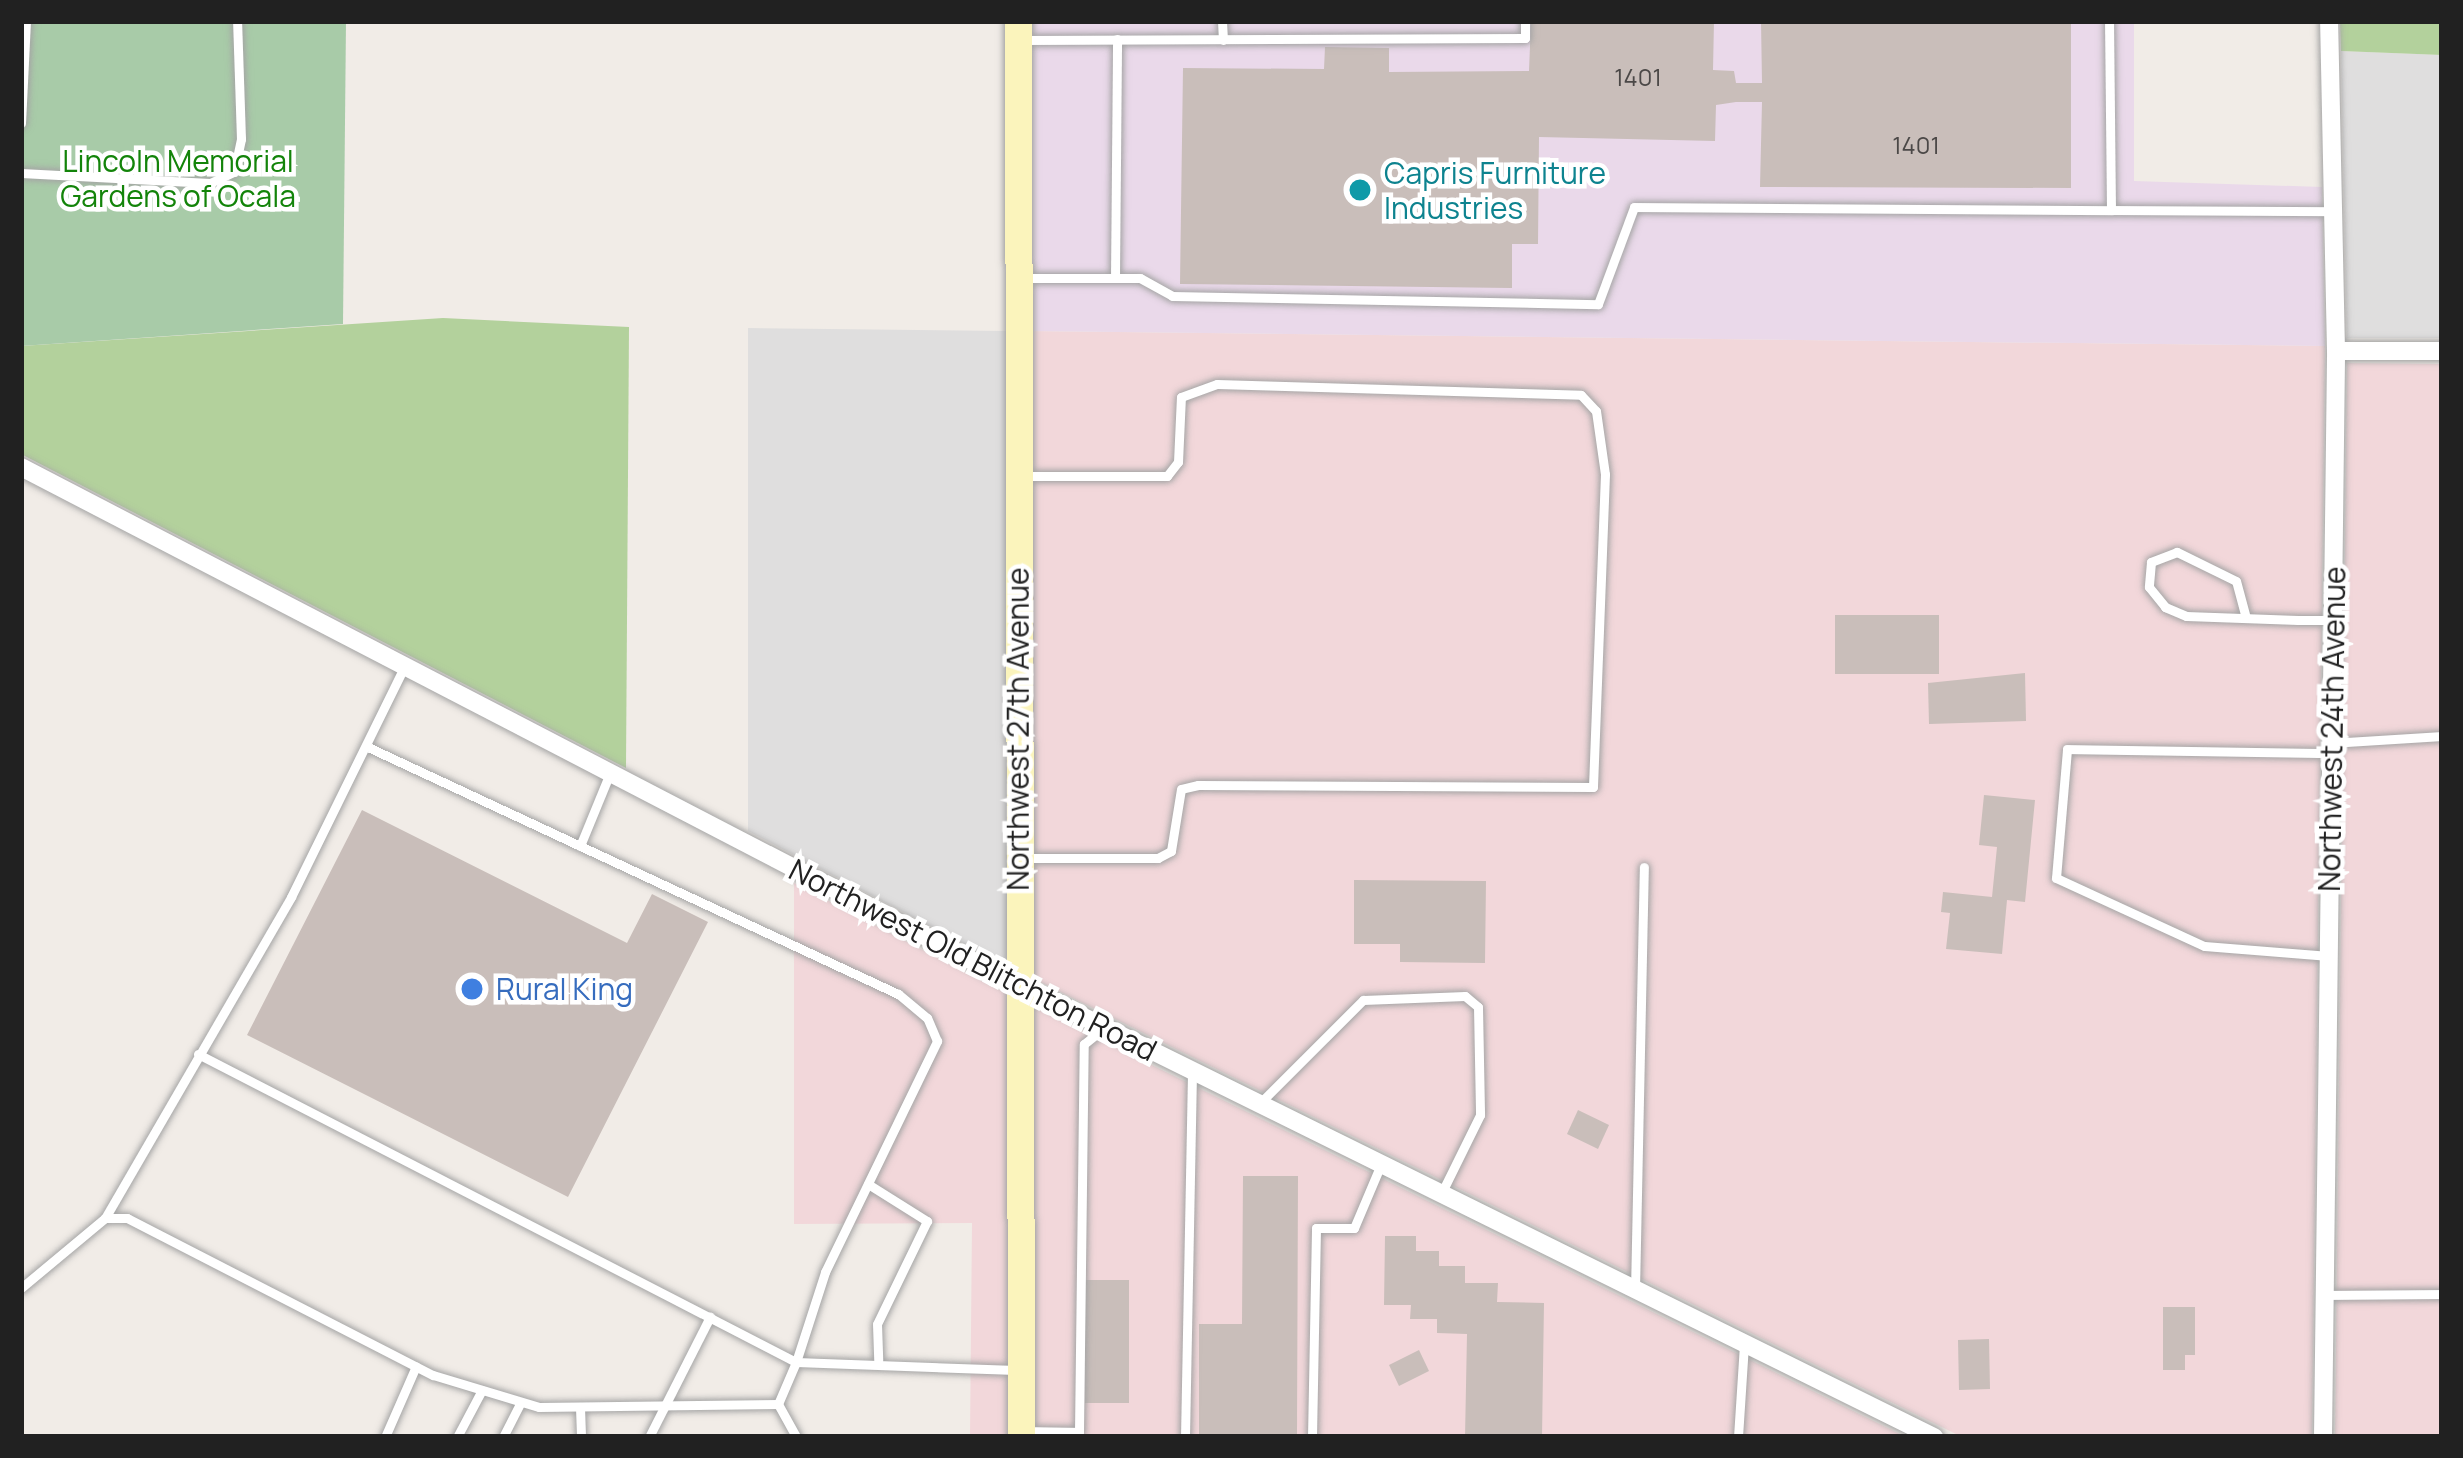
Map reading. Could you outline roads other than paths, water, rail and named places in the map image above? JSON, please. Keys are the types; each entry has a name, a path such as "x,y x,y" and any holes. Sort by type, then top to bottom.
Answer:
{"street":[{"name":"Northwest 24th Avenue","path":"2324,1437 2336,351 2329,21"},
{"name":"Northwest 27th Avenue","path":"1018,31 1021,1434"},
{"path":"2336,351 2442,351"},
{"name":"Northwest Old Blitchton Road","path":"21,467 1018,985 1934,1437"}],"lane":[{"path":"21,123 26,21"},
{"path":"21,173 210,183 234,172 241,140 237,21"},
{"path":"1222,21 1223,40"},
{"path":"1018,31 1118,40 1525,38 1525,21"},
{"path":"2108,21 2111,210"},
{"path":"1115,278 1118,40"},
{"path":"1018,278 1140,278 1172,296 1598,304 1634,207 2333,212"},
{"path":"1018,476 1167,476 1178,462 1180,397 1217,384 1581,395 1596,411 1604,474 1593,787 1198,785 1181,789 1171,851 1158,858 1018,858"},
{"path":"2246,618 2236,581 2177,552 2151,562 2149,586 2164,607 2246,618 2333,620"},
{"path":"21,1288 105,1218 370,748 404,667"},
{"path":"2329,956 2204,946 2056,878 2067,749 2331,748 2442,736"},
{"path":"370,748 898,994 927,1018 937,1041 825,1272 778,1404"},
{"path":"580,846 610,773"},
{"path":"1636,1290 1644,867"},
{"path":"1259,1104 1363,1000 1465,996 1478,1007 1480,1115 1441,1194"},
{"path":"1021,1434 1079,1432 1084,1044 1104,1028"},
{"path":"198,1054 796,1362 878,1360 1021,1371"},
{"path":"1185,1437 1192,1071"},
{"path":"1312,1437 1316,1228 1354,1228 1381,1164"},
{"path":"868,1184 927,1220 877,1324 878,1360"},
{"path":"105,1218 127,1218 182,1240 416,1366 521,1402 663,1408 778,1404"},
{"path":"2325,1295 2442,1294"},
{"path":"650,1437 710,1317"},
{"path":"1738,1437 1744,1343"},
{"path":"385,1437 416,1366"},
{"path":"457,1437 482,1390"},
{"path":"503,1437 521,1402"},
{"path":"778,1404 796,1431 811,1437"},
{"path":"580,1407 581,1437"}],"place":[{"name":"Capris Furniture Industries","path":"1360,190"},
{"name":"Rural King","path":"472,989"}],"park label":[{"name":"Lincoln Memorial Gardens of Ocala","path":"178,178"}]}
